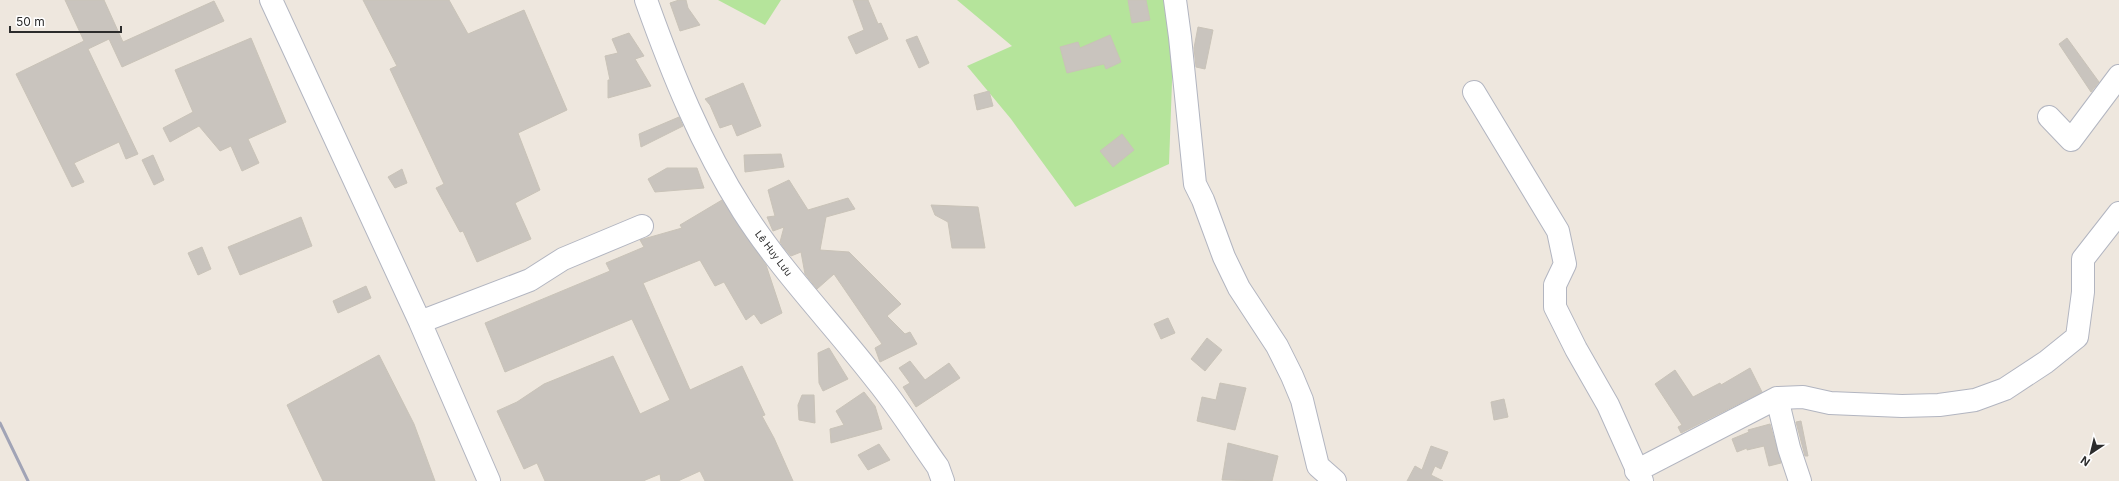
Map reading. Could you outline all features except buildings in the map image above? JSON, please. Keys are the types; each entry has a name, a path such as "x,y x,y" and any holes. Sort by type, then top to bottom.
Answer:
{"street":[{"path":"271,0 420,322 489,481"},
{"name":"Lê Huy Lưu","path":"646,0 690,114 711,157 742,210 769,249 878,382 938,467 942,481"},
{"path":"1175,0 1195,184 1203,200 1224,257 1239,288 1277,346 1292,376 1302,400 1318,466 1336,481"},
{"path":"2049,117 2071,140 2119,76"},
{"path":"1474,92 1558,231 1565,264 1556,285 1555,308 1576,349 1608,405 1639,476 1777,398 1803,397 1830,404 1939,405 1975,400 2005,390 2046,362 2077,337 2083,292 2083,259 2119,214"},
{"path":"420,322 530,280 563,259 642,226"},
{"path":"1777,398 1789,448 1800,481"}],"green space":[{"path":"718,0 781,0 765,25"},
{"path":"957,0 1175,0 1169,164 1075,207 1011,119 967,66 1012,46"}],"railway":[{"path":"0,423 28,481"}]}
